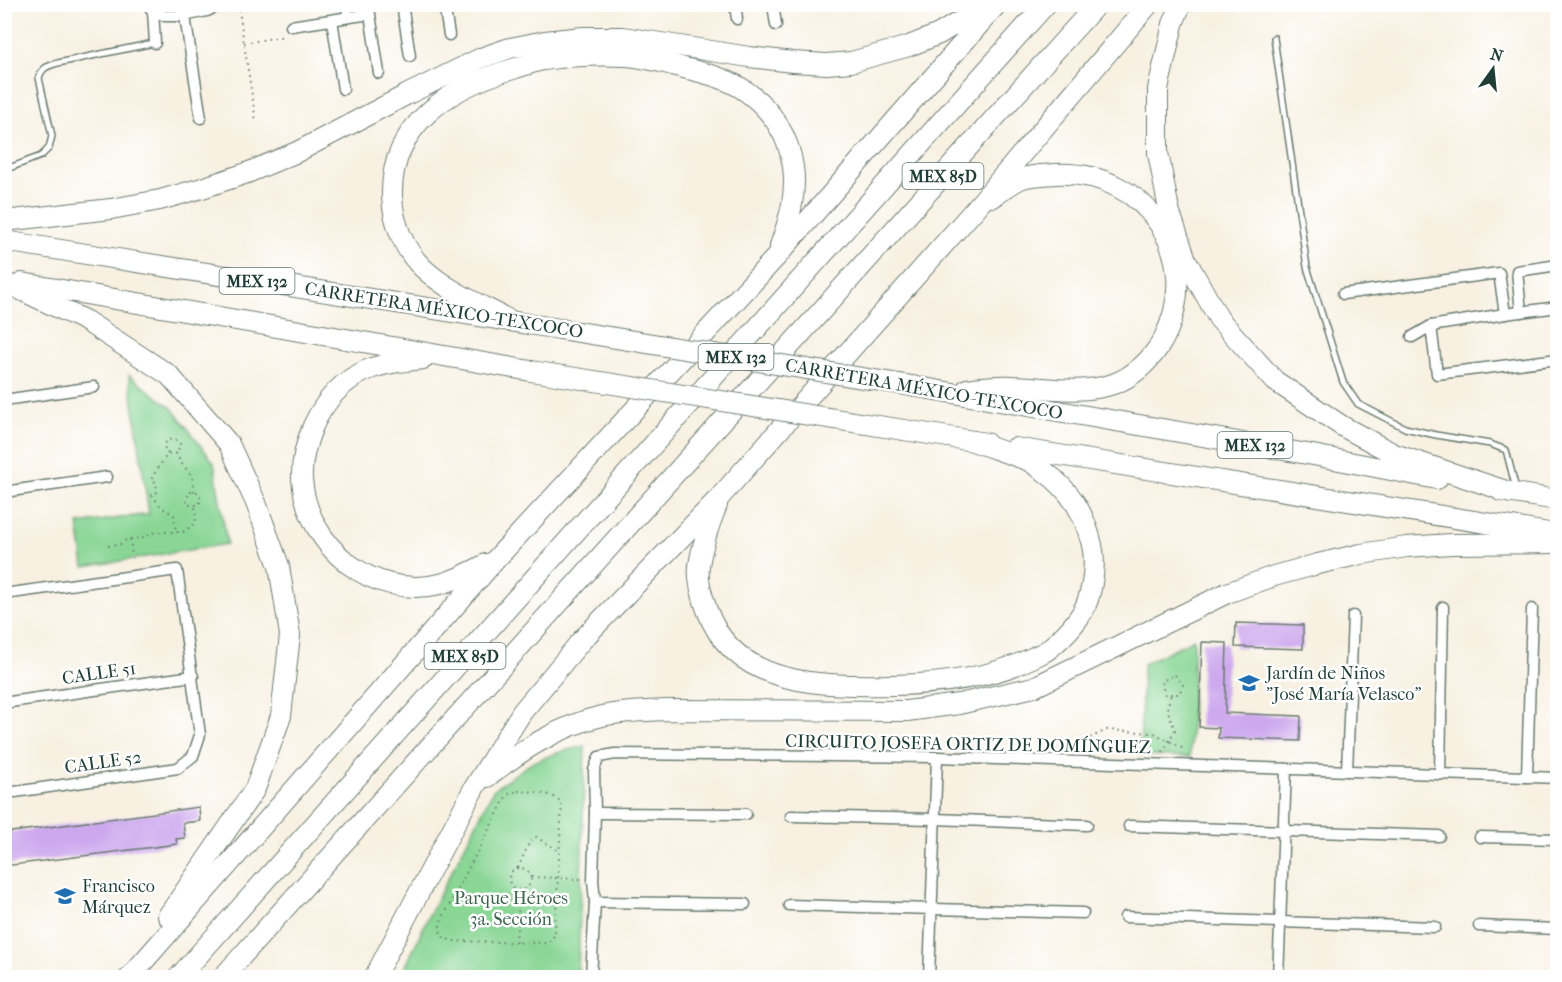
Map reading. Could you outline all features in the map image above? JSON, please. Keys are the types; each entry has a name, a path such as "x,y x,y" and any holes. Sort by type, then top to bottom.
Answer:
{"highway":[{"path":"4,221 111,209 160,200 247,173 297,152 481,58 510,48 583,37 623,37 793,62 851,62 909,46 939,34 967,16 979,4"},
{"path":"128,978 497,558 777,256 997,4"},
{"name":"MEX 85D","path":"178,978 1046,4"},
{"name":"MEX 85D","path":"222,978 1097,4"},
{"path":"374,978 474,789 522,712 581,641 719,498 976,208 1149,4"},
{"path":"1181,4 1173,24 1158,89 1158,153 1169,210 1186,260 1219,319 1275,381 1342,426 1394,454 1515,493"},
{"path":"509,320 442,284 422,268 407,248 398,227 392,204 392,184 402,146 427,112 467,85 543,60 585,56 627,56 715,76 752,96 765,107 779,126 793,164 795,184 792,208 777,256"},
{"path":"952,393 998,386 1061,390 1093,389 1113,384 1130,376 1158,349 1168,329 1175,306 1178,281 1175,258 1168,238 1156,219 1140,201 1121,188 1073,173 1045,175 1020,179 976,208"},
{"name":"CARRETERA MÉXICO-TEXCOCO","path":"4,241 912,386 1302,453 1557,500"},
{"path":"4,281 86,321 169,375 229,444 256,503 279,566 290,635 281,716 255,789 128,978"},
{"name":"MEX 132","path":"4,281 531,371 1557,534"},
{"path":"447,357 385,364 358,375 335,392 317,417 305,448 302,478 309,513 319,534 338,556 358,571 377,580 418,587 438,584 457,579 497,558"},
{"path":"719,498 703,542 699,569 702,597 712,624 731,650 754,666 786,678 826,684 922,684 975,676 1021,664 1049,649 1071,627 1086,606 1093,578 1094,553 1087,524 1075,502 1058,481 1031,462 974,441"},
{"path":"474,789 513,757 543,739 573,725 601,716 631,711 667,710 907,711 959,704 1034,687 1227,593 1274,576 1318,564 1407,547 1557,543"}],"street":[{"path":"347,4 348,17"},
{"path":"402,4 410,56"},
{"path":"444,4 449,35"},
{"path":"735,4 737,19"},
{"path":"773,4 776,25"},
{"path":"150,8 165,16 183,10 207,11 220,5"},
{"path":"150,8 155,43"},
{"path":"183,10 201,118"},
{"path":"291,26 370,14 379,73"},
{"path":"332,20 343,89"},
{"path":"1521,312 1517,271 1557,265"},
{"path":"1342,294 1498,273 1505,314"},
{"path":"1412,337 1431,326 1557,308"},
{"path":"1431,326 1437,374 1557,359"},
{"path":"4,400 94,387"},
{"path":"4,492 107,477"},
{"path":"4,594 177,570 193,676"},
{"path":"1440,774 1443,607"},
{"path":"1527,777 1532,609"},
{"path":"1347,771 1353,616"},
{"name":"CALLE 51","path":"10,702 193,676"},
{"name":"CALLE 52","path":"15,792 178,768 193,756 200,735 193,676"},
{"name":"CIRCUITO JOSEFA ORTIZ DE DOMÍNGUEZ","path":"591,978 595,902 593,880 594,770 599,757 615,754 937,757 1557,778"},
{"path":"929,978 937,757"},
{"path":"1278,978 1286,769"},
{"path":"595,813 746,814"},
{"path":"791,816 1087,825"},
{"path":"1129,826 1440,836"},
{"path":"1480,837 1557,839"},
{"path":"595,902 745,904"},
{"path":"789,905 1083,913"},
{"path":"1125,917 1435,927"},
{"path":"1479,926 1557,929"}],"lane":[{"path":"1274,38 1307,267 1343,382 1358,404 1405,428 1490,444 1506,450 1515,493"},
{"path":"4,170 41,156 49,148 52,136 39,78 43,69 58,63 155,43"}],"path":[{"path":"238,4 256,122"},
{"path":"243,43 300,34 307,24"},
{"path":"168,454 164,447 167,440 175,439 181,445 176,453"},
{"path":"176,453 168,454 151,480 156,482 157,492 152,495 161,507 174,515 176,533"},
{"path":"176,453 193,480 194,492"},
{"path":"190,492 194,492 197,492 201,498 199,505 188,505 186,499 190,492"},
{"path":"108,546 148,536 155,532 183,532 196,523 195,505"},
{"path":"130,539 135,576"},
{"path":"1175,675 1183,685 1179,694 1171,694 1164,694 1162,681 1175,675"},
{"path":"1155,765 1175,730 1167,710 1171,694"},
{"path":"1070,762 1072,746 1107,730 1154,733 1182,748 1192,766"},
{"path":"518,791 548,794 562,803 558,878 555,933 552,940 546,943 452,941 444,938 440,931 440,923 507,795 518,791"},
{"path":"518,868 528,871 531,877 530,884 524,889 514,887 510,881 510,874 518,868 529,843 536,837 559,851"},
{"path":"531,877 593,880"},
{"path":"516,942 520,889"}],"green space":[{"path":"129,375 173,409 214,463 227,544 84,567 78,524 149,514"},
{"path":"1194,639 1190,757 1140,755 1143,664"},
{"name":"Parque Héroes 3a. Sección","path":"585,746 578,977 401,977 428,917 494,789 533,762"}],"building":[{"path":"1236,623 1303,625 1303,649 1235,647"},
{"path":"1202,642 1227,643 1225,713 1301,716 1300,741 1218,738 1219,728 1199,727"},
{"path":"199,807 200,821 183,823 185,838 176,839 177,844 4,866 4,833"}],"place":[{"name":"Jardín de Niños \"José María Velasco\"","path":"1249,683"},
{"name":"Francisco Márquez","path":"65,896"}]}
